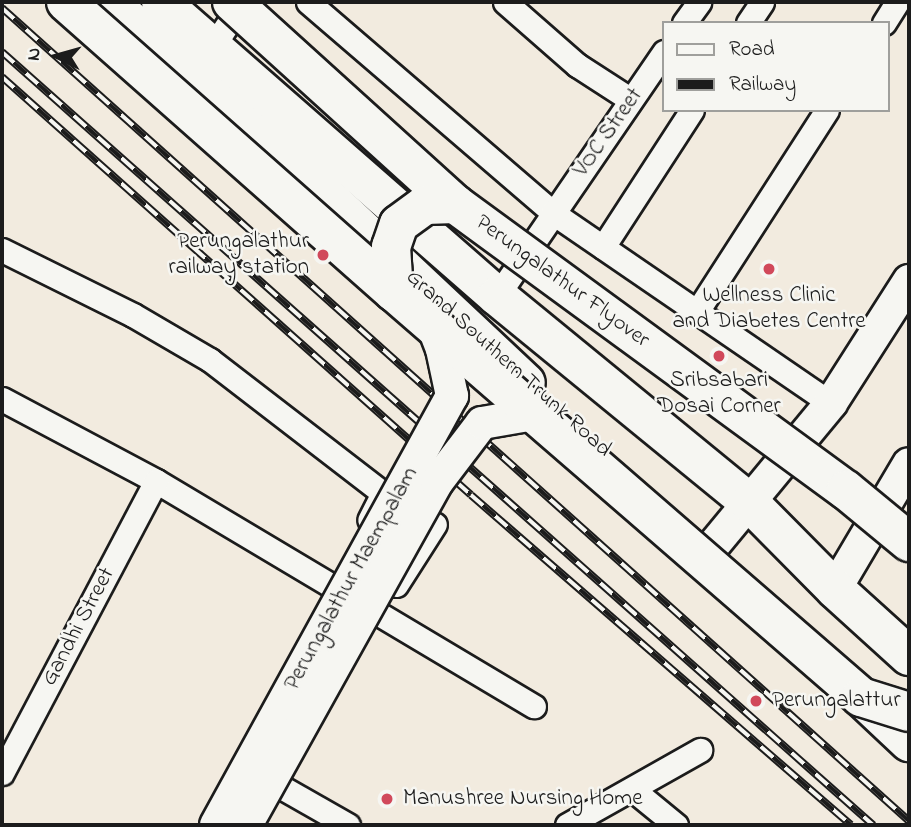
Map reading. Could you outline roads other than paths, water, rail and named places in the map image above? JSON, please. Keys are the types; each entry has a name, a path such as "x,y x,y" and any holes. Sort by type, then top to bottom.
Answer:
{"highway":[{"path":"66,2 394,292 861,697 909,742"},
{"name":"Grand Southern Trunk Road","path":"109,2 264,137 507,366 909,723"},
{"name":"Grand Southern Trunk Road","path":"162,2 497,296 750,503 835,589 909,656"},
{"name":"Perungalathur Flyover","path":"232,2 455,204 846,490 909,542"},
{"path":"394,292 391,247 399,224 425,205 455,204"},
{"path":"861,697 909,712"}],"main road":[{"path":"712,547 831,402 909,281"},
{"name":"Perungalathur Maempalam","path":"216,825 452,396 442,349 433,326"},
{"name":"Perungalathur Maempalam","path":"246,825 437,482 482,424 534,414"},
{"path":"835,589 909,464"}],"street":[{"path":"212,48 242,2"},
{"path":"308,2 553,213 831,402"},
{"path":"505,2 577,65 631,100"},
{"path":"685,21 699,2"},
{"path":"749,21 762,2"},
{"path":"885,21 897,2"},
{"name":"VOC Street","path":"497,296 662,55"},
{"path":"603,247 691,112"},
{"path":"698,310 826,112"},
{"path":"2,250 132,314 209,360 383,493 211,825"},
{"path":"2,400 156,481 534,706"},
{"name":"Gandhi Street","path":"2,773 156,481"},
{"path":"260,825 378,613 435,524"},
{"path":"567,825 700,750"},
{"path":"281,787 348,825"},
{"path":"632,789 676,825"}],"railway":[{"path":"2,8 909,821"},
{"path":"2,52 873,825"},
{"path":"2,77 471,495 851,825"}],"place":[{"name":"Perungalathur railway station","path":"323,255"},
{"name":"Wellness Clinic and Diabetes Centre","path":"769,269"},
{"name":"Sribsabari Dosai Corner","path":"719,356"},
{"name":"Perungalattur","path":"756,701"},
{"name":"Manushree Nursing Home","path":"387,799"}]}
